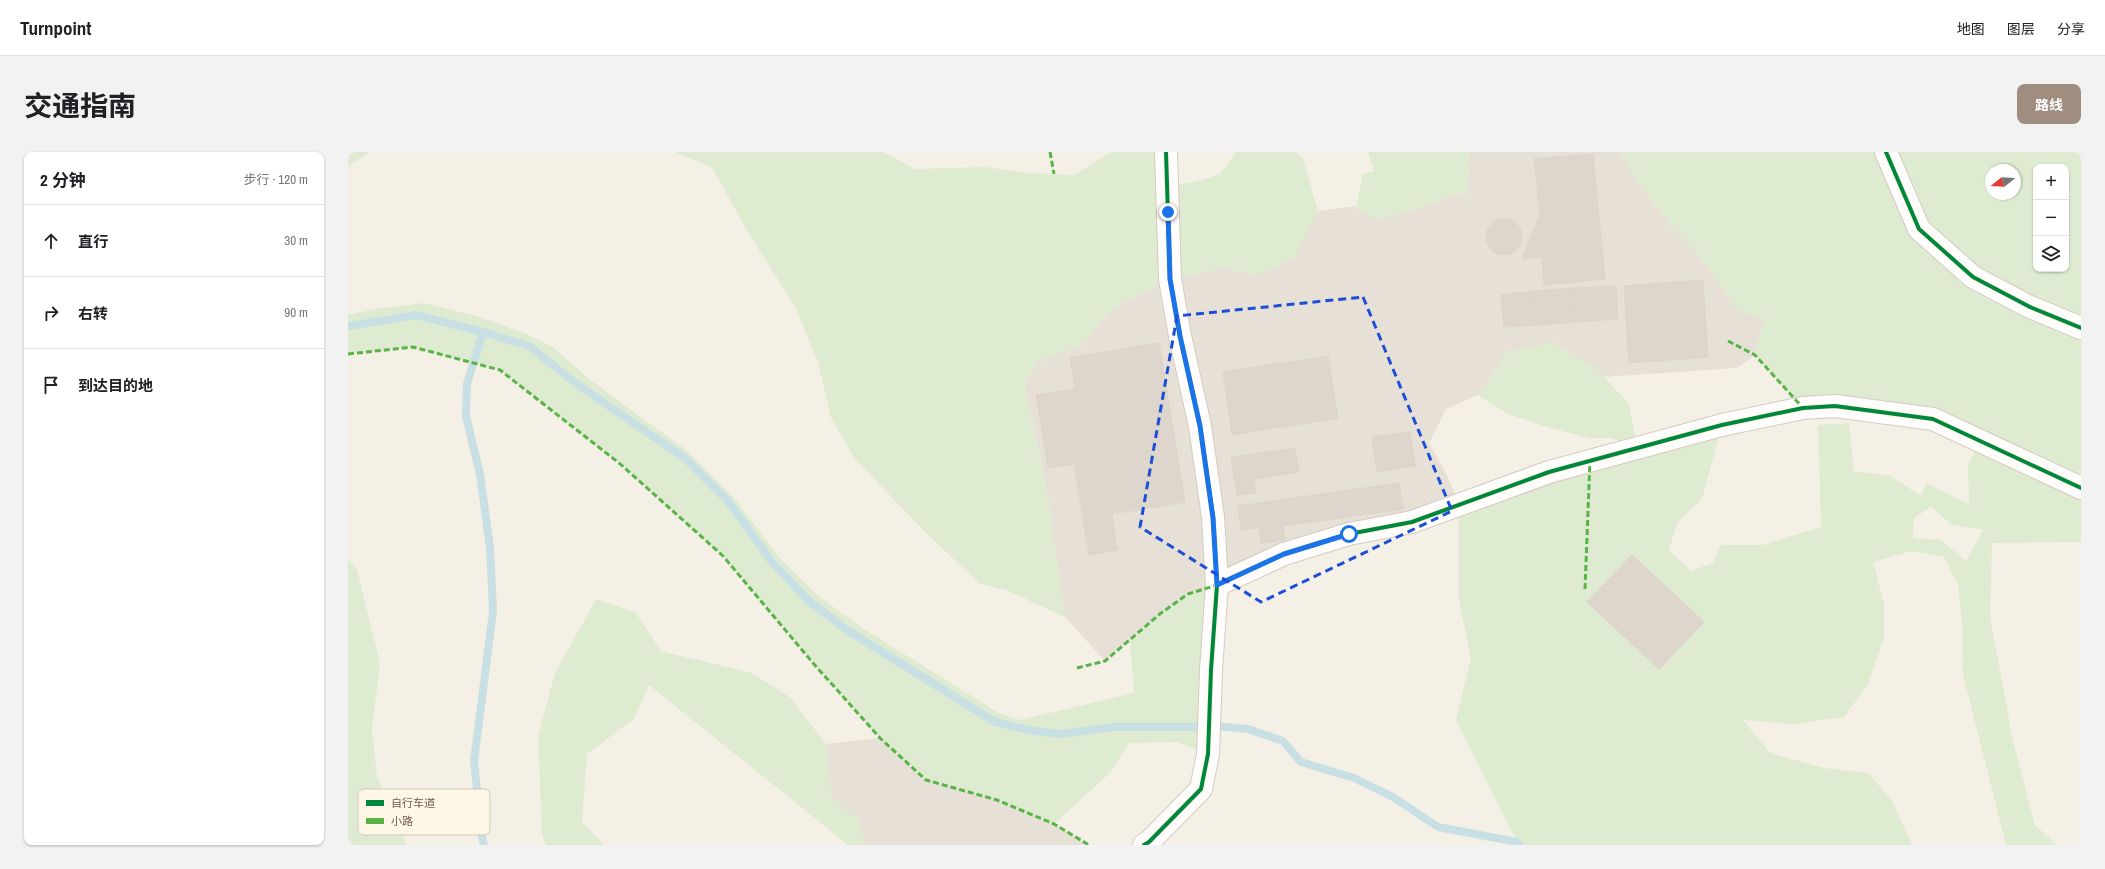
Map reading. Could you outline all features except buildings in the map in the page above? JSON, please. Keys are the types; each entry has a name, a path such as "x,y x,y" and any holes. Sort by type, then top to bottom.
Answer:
{"street":[{"path":"1144,845 1149,842 1202,789 1208,754 1217,585 1213,518 1201,434 1170,279 1166,152"},
{"path":"1886,152 1918,229 1973,277 2030,307 2081,328"},
{"path":"1217,585 1284,554 1349,534 1412,522 1549,472 1722,425 1802,408 1835,406 1933,419 2081,488"}],"highlighted area":[{"path":"1363,297 1452,511 1261,602 1140,527 1177,316"}],"shaded area":[{"path":"1470,152 1620,152 1650,200 1710,269 1736,309 1764,319 1755,355 1737,368 1604,377 1593,366 1507,352 1478,395 1446,409 1429,443 1447,475 1459,505 1349,534 1161,613 1105,661 1065,617 1045,480 1024,383 1039,361 1081,345 1112,308 1170,279 1224,268 1256,276 1308,227 1318,211 1356,206 1376,220 1420,208 1449,196 1467,192"},
{"path":"880,738 926,780 997,800 1054,824 1089,845 864,845 861,823 832,798 826,744"}],"green space":[{"path":"348,152 369,152 348,167"},
{"path":"675,152 883,152 915,169 985,167 1030,173 1075,175 1111,152 1166,152 1167,185 1195,182 1220,174 1236,152 1296,152 1303,159 1318,211 1294,258 1256,276 1224,268 1170,279 1112,308 1081,345 1039,361 1024,383 1045,480 1065,617 1006,590 980,584 923,530 855,459 831,418 818,362 796,308 747,231 712,167"},
{"path":"1368,152 1470,152 1467,192 1449,196 1420,208 1376,220 1356,206 1363,174 1374,171"},
{"path":"1620,152 2081,152 2081,542 1992,543 1990,616 2013,741 2035,825 2057,845 2006,845 1963,674 1962,622 1958,585 1944,557 1912,551 1873,562 1884,604 1884,638 1867,686 1844,717 1795,724 1743,720 1770,753 1824,768 1868,773 1891,799 1912,845 1519,845 1517,842 1456,720 1471,657 1459,601 1459,505 1637,447 1611,438 1590,438 1550,428 1508,414 1478,395 1507,352 1551,342 1593,366 1628,402 1638,447 1722,425 1702,499 1677,523 1669,550 1691,571 1713,563 1721,545 1762,545 1821,527 1818,425 1849,423 1854,471 1891,476 1921,496 1926,483 1969,504 1968,465 1980,442 1933,419 1803,408 1755,355 1764,319 1736,309 1710,269 1650,200","holes":["1931,507 1952,525 1983,530 1966,561 1941,540 1913,538 1914,518"]},
{"path":"424,303 477,316 524,333 553,347 589,379 686,450 735,499 780,558 817,595 864,629 999,713 1020,720 1134,693 1130,640 1161,613 1188,594 1217,585 1208,754 1177,742 1129,743 1111,772 1054,824 997,800 926,780 880,738 813,663 723,556 619,463 500,370 413,347 348,354 348,315 375,309"},
{"path":"348,560 357,569 380,663 372,729 377,777 383,789 358,789 358,835 402,835 406,845 348,845"},
{"path":"596,599 636,613 661,651 752,673 791,698 826,744 832,797 861,823 864,845 848,845 649,685 634,719 587,754 582,822 604,845 546,845 542,835 538,736 555,673"}],"waterway":[{"path":"348,326 416,315 483,332 529,346 574,382 686,459 728,501 772,562 810,602 847,630 995,722 1034,731 1061,734 1113,727 1226,727 1248,729 1283,741 1301,762 1354,778 1393,797 1438,827 1517,842 1519,845"},
{"path":"477,789 474,761 493,611 490,548 480,474 466,416 467,384 483,332"},
{"path":"482,835 484,845"}],"marked path":[{"path":"1050,152 1054,174"},
{"path":"1728,341 1755,355 1803,408"},
{"path":"348,354 413,347 500,370 619,463 723,556 813,663 880,738 926,780 997,800 1054,824 1089,845"},
{"path":"1585,589 1590,460"},
{"path":"1077,668 1105,661 1161,613 1188,594 1217,585"}],"cycle path":[{"path":"1144,845 1149,842 1201,789 1208,754 1211,670 1217,585 1213,517 1200,426 1180,336 1170,279 1166,152"},
{"path":"1886,152 1919,229 1973,277 2030,307 2081,328"},
{"path":"1217,585 1284,554 1349,534 1412,522 1549,472 1722,425 1803,408 1835,406 1933,419 2081,488"}],"route":[{"path":"1168,212 1170,279 1180,336 1200,426 1213,518 1217,585 1284,554 1349,534"}]}
